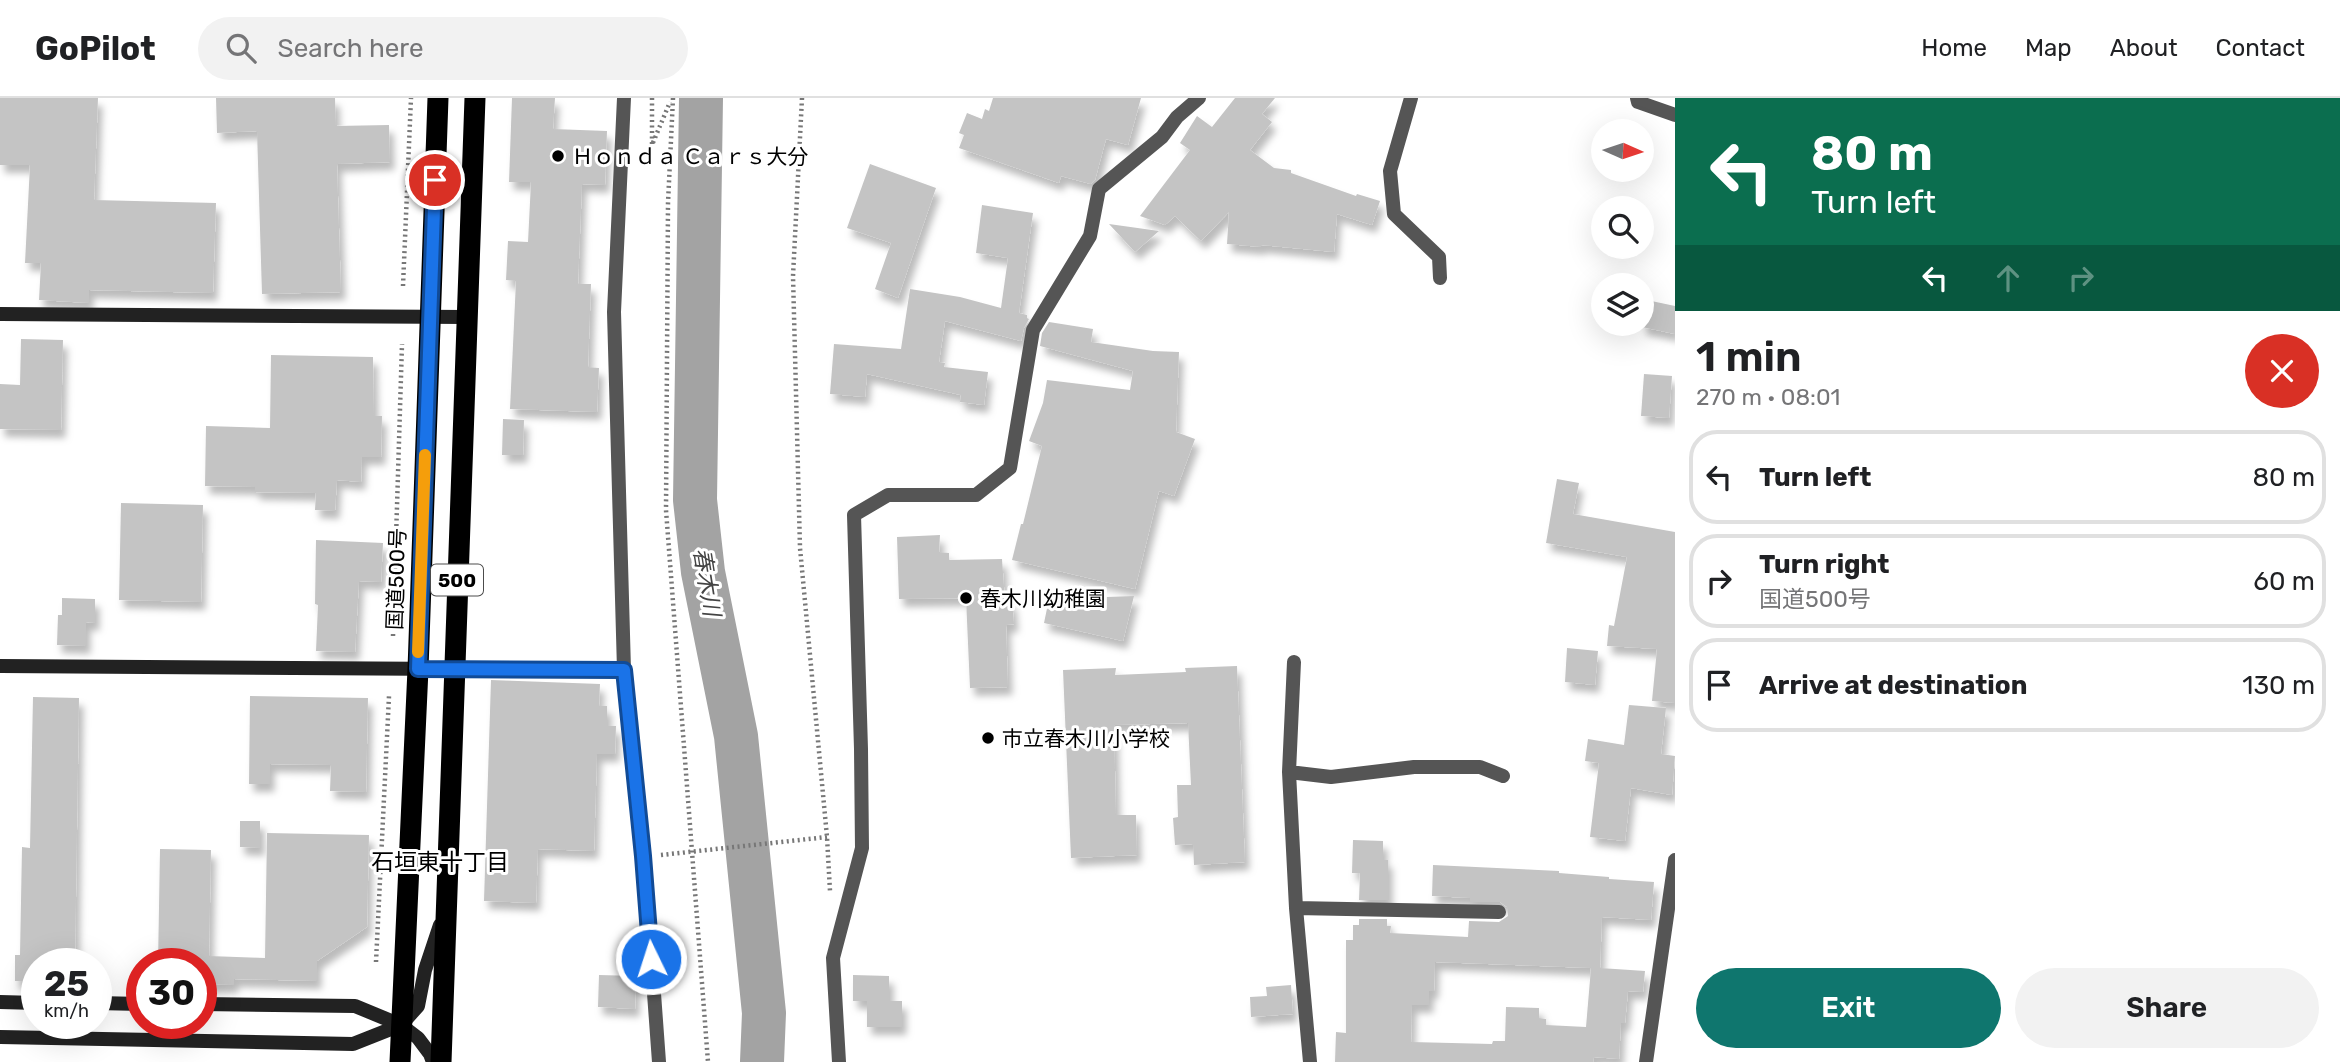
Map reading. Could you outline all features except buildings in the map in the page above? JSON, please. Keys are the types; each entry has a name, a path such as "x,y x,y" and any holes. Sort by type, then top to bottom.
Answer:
{"highway":[{"name":"国道500号","path":"400,1062 418,669 438,98"},
{"name":"500","path":"441,1062 475,98"}],"street":[{"path":"624,98 614,312 624,670 643,856 659,1062"},
{"path":"839,1062 833,958 862,848 862,749 854,516 888,495 976,495 1010,468 1033,330 1090,236 1099,189 1162,137 1177,117 1199,98"},
{"path":"1411,98 1390,171 1394,214 1438,257 1440,278"},
{"path":"1637,98 1638,102 1675,115"},
{"path":"0,314 467,317"},
{"path":"1294,662 1289,772 1296,908 1310,1062"},
{"path":"0,666 624,670"},
{"path":"1289,772 1332,777 1414,767 1480,767 1503,776"},
{"path":"1646,1062 1675,860"},
{"path":"1296,908 1499,912"},
{"path":"0,1037 353,1044 401,1025 418,1006 425,970 445,910"},
{"path":"0,1002 21,1003"},
{"path":"217,1004 355,1006 401,1025 418,1038 433,1062"}],"path":[{"path":"403,286 411,98"},
{"path":"652,98 652,145 672,98"},
{"path":"672,98 668,203 666,510 708,1062"},
{"path":"802,98 793,276 800,548 831,904"},
{"path":"393,636 402,344"},
{"path":"376,962 389,696"},
{"path":"643,856 827,837"}],"waterway":[{"name":"春木川","path":"701,98 695,500 703,572 736,736 764,1013 762,1062"}],"slow traffic":[{"path":"418,652 425,455"}],"place":[{"name":"Ｈｏｎｄａ Ｃａｒｓ大分","path":"558,156"},
{"name":"春木川幼稚園","path":"966,598"},
{"name":"市立春木川小学校","path":"988,738"}],"district":[{"name":"石垣東十丁目","path":"440,862"}],"route":[{"path":"435,180 418,669 624,670 651,959"}]}
